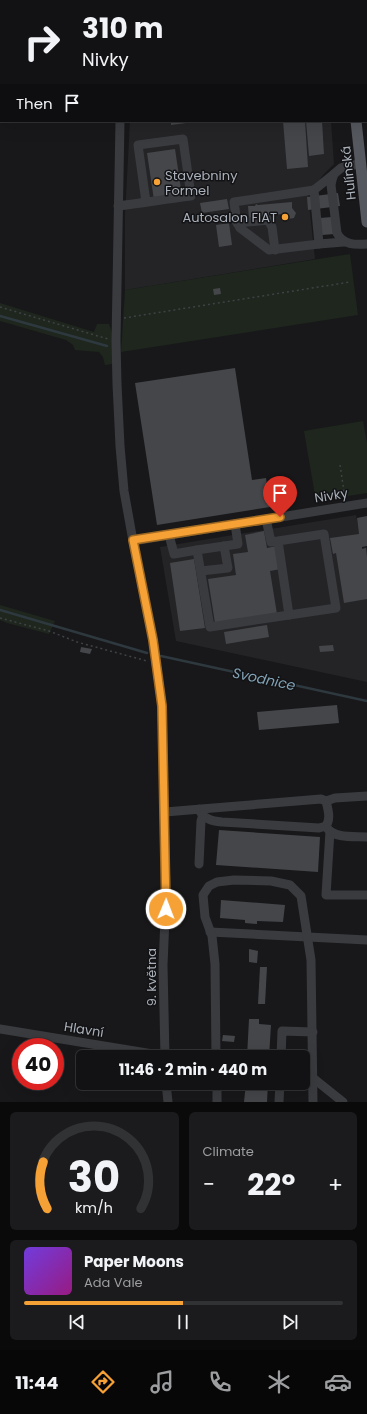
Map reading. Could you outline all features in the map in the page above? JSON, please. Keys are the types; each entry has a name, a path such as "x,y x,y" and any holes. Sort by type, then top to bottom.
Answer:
{"main road":[{"name":"Hulínská","path":"356,122 367,222"}],"street":[{"name":"9. května","path":"120,122 116,341 121,461 124,491 153,640 162,706 166,895 163,965 165,1050"},
{"path":"118,206 191,196 183,139 138,145 146,202"},
{"path":"361,164 342,168 314,190 234,202 237,223 240,228 269,250 344,242 354,245 367,244"},
{"path":"334,174 331,185 337,234 344,242"},
{"path":"314,190 320,244"},
{"path":"237,223 268,220 272,227 275,250"},
{"name":"Nivky","path":"133,540 367,503"},
{"path":"197,550 210,626 336,608 324,534 270,542 266,519"},
{"path":"170,534 174,554 238,544 235,524"},
{"path":"278,541 289,615"},
{"path":"201,571 228,568 224,546"},
{"path":"165,812 201,812 321,799 326,801 335,798 367,796"},
{"path":"326,801 328,809 326,896 367,896"},
{"path":"201,812 212,821 319,828 328,829 336,835 367,837"},
{"path":"199,864 201,812"},
{"path":"216,1050 215,964 212,936 205,917 203,895 209,886 217,882 234,880 271,881 290,885 301,896 311,960 313,1102"},
{"path":"210,932 367,940"},
{"name":"Hlavní","path":"0,1029 128,1050"},
{"path":"281,1050 282,1031 313,1032"},
{"path":"313,1078 343,1102"},
{"path":"167,1090 168,1102"},
{"path":"217,1090 217,1102"},
{"path":"279,1102 280,1090"}],"path":[{"path":"116,319 350,282"},
{"path":"0,307 116,341"},
{"path":"340,465 346,506"},
{"path":"0,618 48,631 77,642 157,664"}],"shaded area":[{"path":"130,122 331,122 334,164 308,194 315,259 125,290 125,215"},
{"path":"350,254 358,315 121,352 125,290"},
{"path":"0,303 94,332 97,324 109,324 112,333 112,364 105,365 103,357 99,352 75,350 73,345 66,340 0,321"},
{"path":"363,421 367,443 367,493 316,501 304,431"},
{"path":"356,515 362,548 367,547 367,682 176,641 160,547"},
{"path":"0,605 55,621 49,634 7,623 0,620"}],"building":[{"path":"171,122 194,122 171,125"},
{"path":"283,122 305,122 308,167 287,169"},
{"path":"306,122 322,122 324,154 309,156"},
{"path":"175,149 182,196 154,200 147,153"},
{"path":"338,193 340,206 308,210 307,197"},
{"path":"227,199 229,209 202,213 200,203"},
{"path":"292,202 292,208 296,213 294,218 282,220 282,214 249,218 248,206 255,206 256,204"},
{"path":"332,217 334,234 322,235 320,218"},
{"path":"229,223 232,245 219,247 216,225"},
{"path":"220,288 221,294 214,295 213,289"},
{"path":"235,368 252,480 266,478 270,507 157,525 135,383"},
{"path":"320,495 321,500 316,501 315,496"},
{"path":"367,516 367,546 362,547 362,549 366,548 367,557 367,599 344,603 336,553 333,554 330,538 359,534 357,518"},
{"path":"264,531 267,548 277,546 281,569 270,571 277,614 215,623 208,579 236,575 233,554 248,552 245,535"},
{"path":"194,559 205,628 180,631 170,563"},
{"path":"267,625 269,637 226,644 224,632"},
{"path":"333,645 334,651 320,652 319,646"},
{"path":"81,647 92,649 90,654 80,652"},
{"path":"337,705 339,723 259,730 257,712"},
{"path":"219,830 320,837 318,872 216,865"},
{"path":"221,900 285,905 283,922 257,921 257,924 245,923 245,920 220,918"},
{"path":"249,949 258,951 257,963 249,962"},
{"path":"260,967 267,967 265,1004 258,1004"},
{"path":"249,1019 259,1019 259,1024 271,1025 269,1050 247,1050"},
{"path":"223,1035 235,1036 234,1042 222,1041"},
{"path":"245,1090 268,1090 267,1102 244,1102"}],"waterway":[{"path":"0,316 107,346"},
{"name":"Svodnice","path":"0,610 147,653"},
{"name":"Svodnice","path":"161,656 367,701"}],"place":[{"name":"Stavebniny Formel","path":"157,182"},
{"name":"Autosalon FIAT","path":"285,217"}],"route":[{"path":"166,909 162,706 153,640 133,540 280,517"}]}
